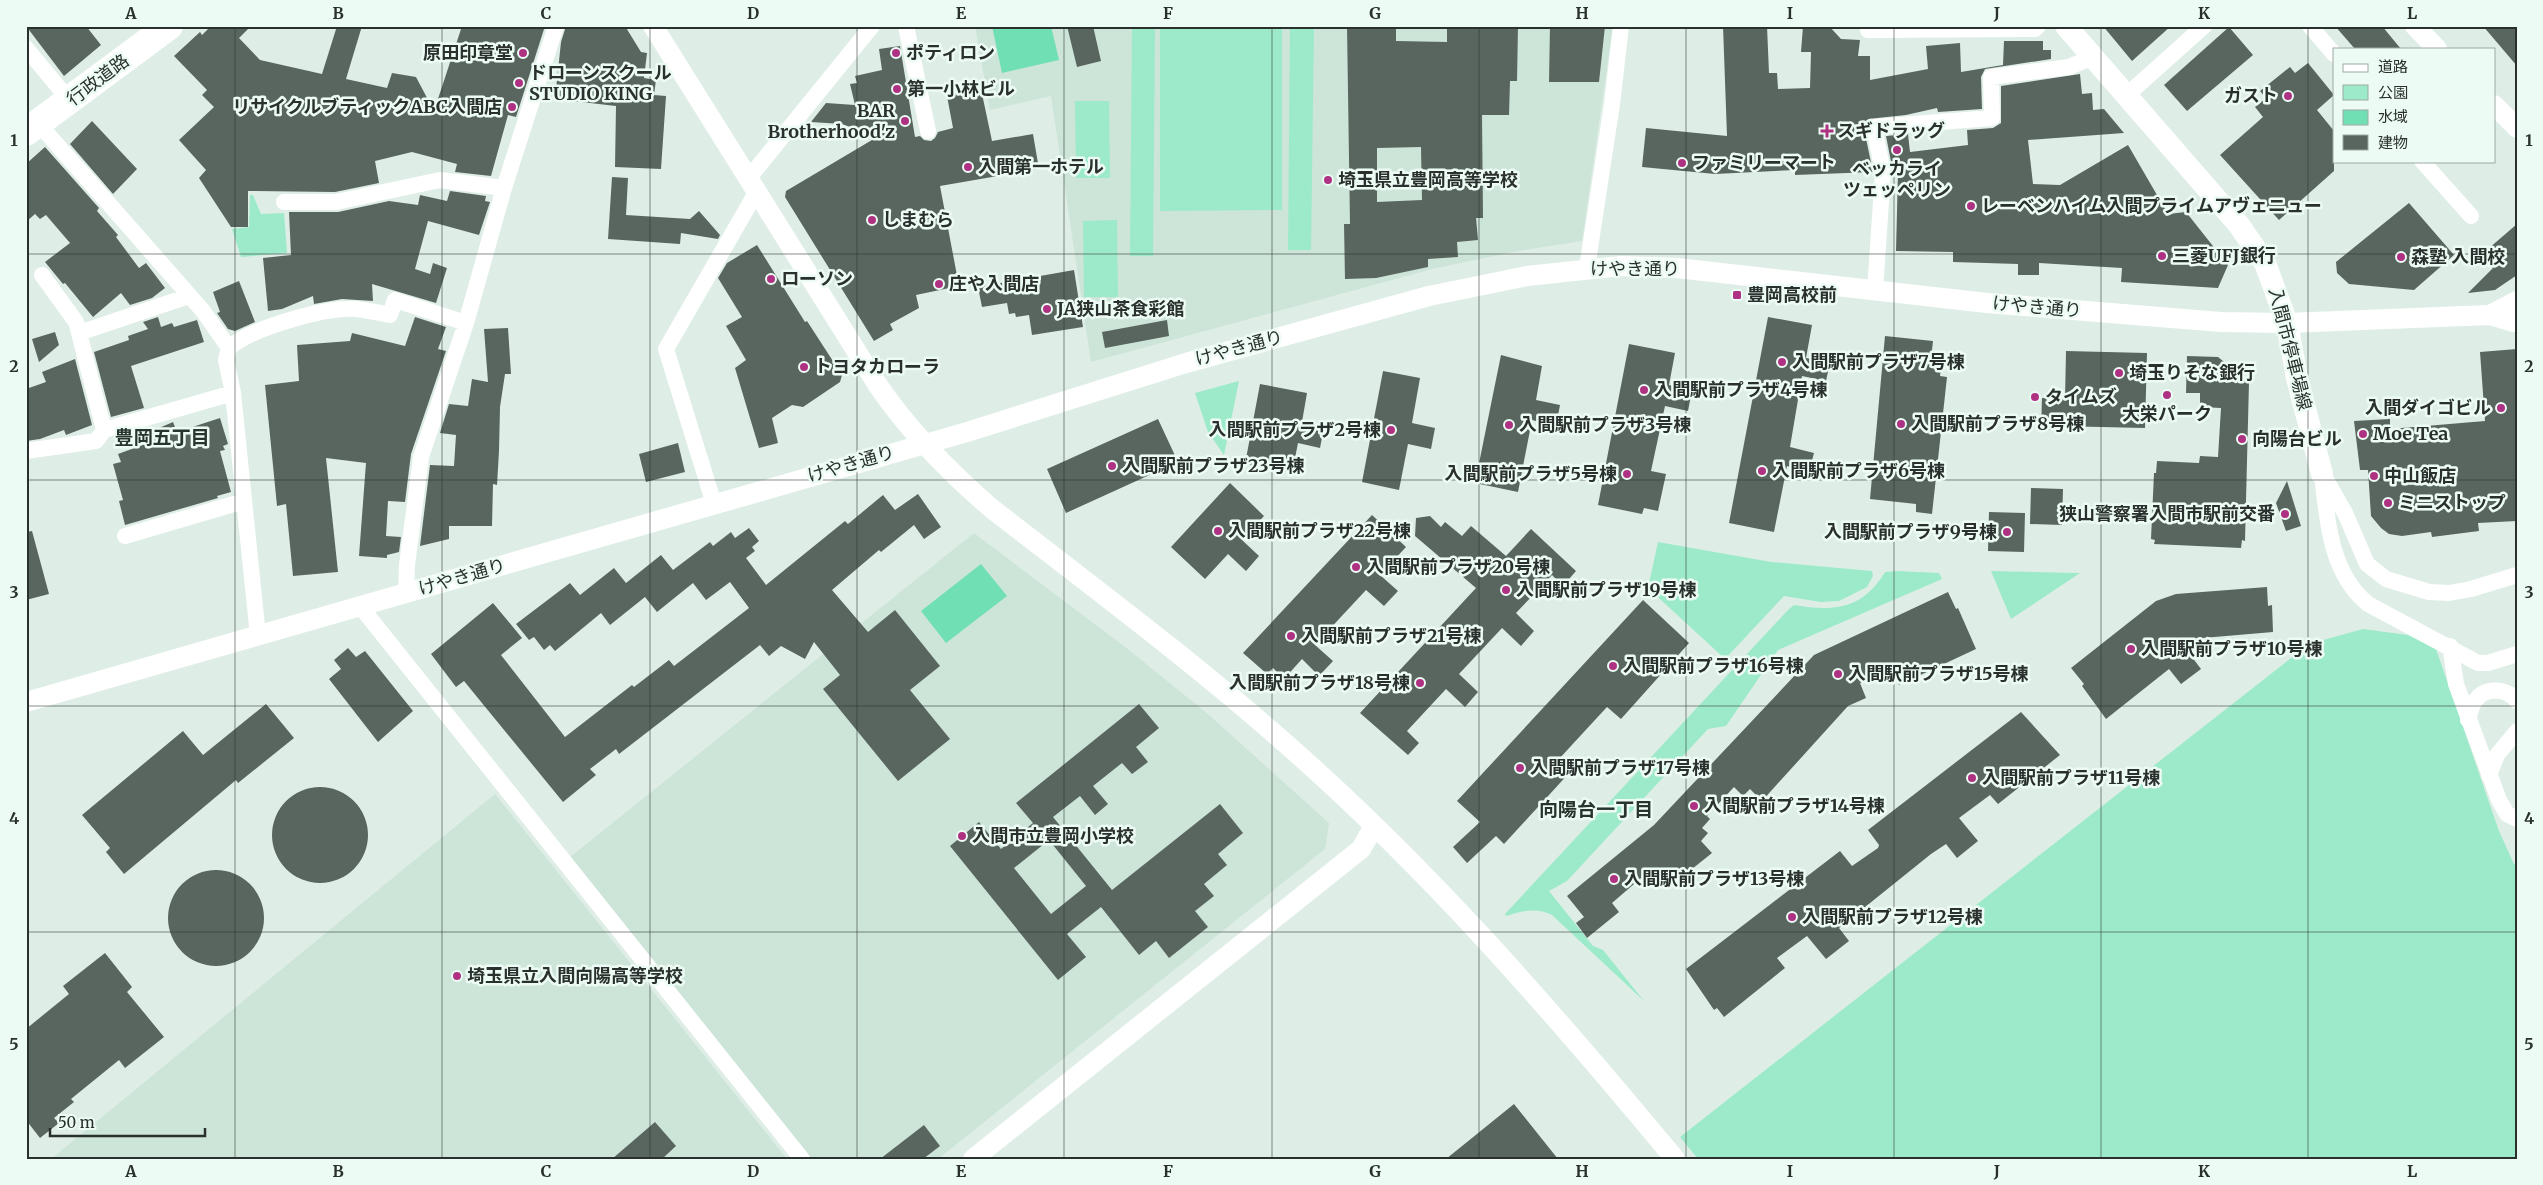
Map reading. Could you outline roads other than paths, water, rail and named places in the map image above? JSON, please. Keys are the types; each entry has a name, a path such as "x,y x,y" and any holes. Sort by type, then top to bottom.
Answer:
{"highway":[{"name":"行政道路","path":"32,127 70,101 169,26"}],"main road":[{"name":"入間市停車場線","path":"2066,26 2253,244 2273,281 2287,323 2297,378 2322,474"}],"street":[{"path":"406,594 407,565 421,457 466,323 504,188 556,26"},
{"path":"653,26 877,384 894,409 924,444 956,478 991,508 1232,698 1286,744 1374,826 1491,944 1573,1036 1675,1159"},
{"path":"714,504 666,349 752,185 872,26"},
{"path":"906,26 928,131"},
{"path":"1587,268 1612,104 1621,26"},
{"path":"1868,30 2035,29 2038,26"},
{"path":"2126,96 2204,26"},
{"path":"2310,26 2333,53"},
{"path":"2415,26 2436,48"},
{"path":"26,48 70,101"},
{"path":"1875,291 1883,172 1874,127 1992,118 1991,76 2069,67 2093,57"},
{"path":"2496,107 2517,128"},
{"path":"32,127 203,311 229,348"},
{"path":"2423,162 2472,216"},
{"path":"284,202 336,202 440,180 504,188"},
{"name":"けやき通り","path":"26,702 924,444 1186,363 1429,296 1484,284 1587,268 1620,266 1677,268 1875,291 2168,319 2287,323 2490,315 2513,322 2517,320"},
{"path":"42,275 76,322 104,430"},
{"path":"79,333 189,296"},
{"path":"258,636 233,393 226,360 229,348 239,339 306,314 354,309 390,315 395,300 466,323"},
{"name":"けやき通り","path":"2490,315 2517,301"},
{"path":"26,451 96,441 104,430 233,393"},
{"path":"2322,474 2345,514 2367,564 2386,579 2429,592 2450,593 2517,575"},
{"path":"2322,474 2327,527 2346,581 2368,604 2450,646 2478,663 2488,663 2517,654"},
{"path":"125,536 244,502"},
{"path":"360,606 802,1159"},
{"path":"2450,646 2456,684 2489,775 2503,808 2517,819"},
{"path":"2468,720 2474,701 2489,691 2507,692 2517,701"},
{"path":"2489,775 2497,755 2517,731"},
{"path":"973,1159 1361,848 1374,826"}],"water":[{"path":"992,26 1051,26 1059,60 1002,73"},
{"path":"981,564 1007,596 946,643 921,611"}],"place":[{"name":"原田印章堂","path":"523,53"},
{"name":"ポティロン","path":"896,53"},
{"name":"ドローンスクール STUDIO KING","path":"519,83"},
{"name":"第一小林ビル","path":"897,89"},
{"name":"ガスト","path":"2288,96"},
{"name":"リサイクルブティックABC入間店","path":"512,107"},
{"name":"BAR Brotherhood'z","path":"905,121"},
{"name":"スギドラッグ","path":"1827,131"},
{"name":"ベッカライ ツェッペリン","path":"1897,150"},
{"name":"ファミリーマート","path":"1682,163"},
{"name":"入間第一ホテル","path":"968,167"},
{"name":"埼玉県立豊岡高等学校","path":"1328,180"},
{"name":"レーベンハイム入間プライムアヴェニュー","path":"1971,206"},
{"name":"しまむら","path":"872,220"},
{"name":"三菱UFJ銀行","path":"2162,256"},
{"name":"森塾 入間校","path":"2401,257"},
{"name":"ローソン","path":"771,279"},
{"name":"庄や入間店","path":"939,284"},
{"name":"豊岡高校前","path":"1737,295"},
{"name":"JA狭山茶食彩館","path":"1047,309"},
{"name":"入間駅前プラザ7号棟","path":"1782,362"},
{"name":"トヨタカローラ","path":"804,367"},
{"name":"埼玉りそな銀行","path":"2119,373"},
{"name":"入間駅前プラザ4号棟","path":"1644,390"},
{"name":"大栄パーク","path":"2167,395"},
{"name":"タイムズ","path":"2035,397"},
{"name":"入間ダイゴビル","path":"2501,408"},
{"name":"入間駅前プラザ8号棟","path":"1901,424"},
{"name":"入間駅前プラザ3号棟","path":"1509,425"},
{"name":"入間駅前プラザ2号棟","path":"1391,430"},
{"name":"Moe Tea","path":"2363,434"},
{"name":"向陽台ビル","path":"2242,439"},
{"name":"入間駅前プラザ23号棟","path":"1112,466"},
{"name":"入間駅前プラザ6号棟","path":"1762,471"},
{"name":"入間駅前プラザ5号棟","path":"1627,474"},
{"name":"中山飯店","path":"2374,476"},
{"name":"ミニストップ","path":"2388,503"},
{"name":"狭山警察署入間市駅前交番","path":"2285,514"},
{"name":"入間駅前プラザ22号棟","path":"1218,531"},
{"name":"入間駅前プラザ9号棟","path":"2007,532"},
{"name":"入間駅前プラザ20号棟","path":"1356,567"},
{"name":"入間駅前プラザ19号棟","path":"1506,590"},
{"name":"入間駅前プラザ21号棟","path":"1291,636"},
{"name":"入間駅前プラザ10号棟","path":"2131,649"},
{"name":"入間駅前プラザ16号棟","path":"1613,666"},
{"name":"入間駅前プラザ15号棟","path":"1838,674"},
{"name":"入間駅前プラザ18号棟","path":"1420,683"},
{"name":"入間駅前プラザ17号棟","path":"1520,768"},
{"name":"入間駅前プラザ11号棟","path":"1972,778"},
{"name":"入間駅前プラザ14号棟","path":"1694,806"},
{"name":"入間市立豊岡小学校","path":"962,836"},
{"name":"入間駅前プラザ13号棟","path":"1614,879"},
{"name":"入間駅前プラザ12号棟","path":"1792,917"},
{"name":"埼玉県立入間向陽高等学校","path":"457,976"}],"district":[{"name":"豊岡五丁目","path":"162,437"},
{"name":"向陽台一丁目","path":"1596,809"}]}
